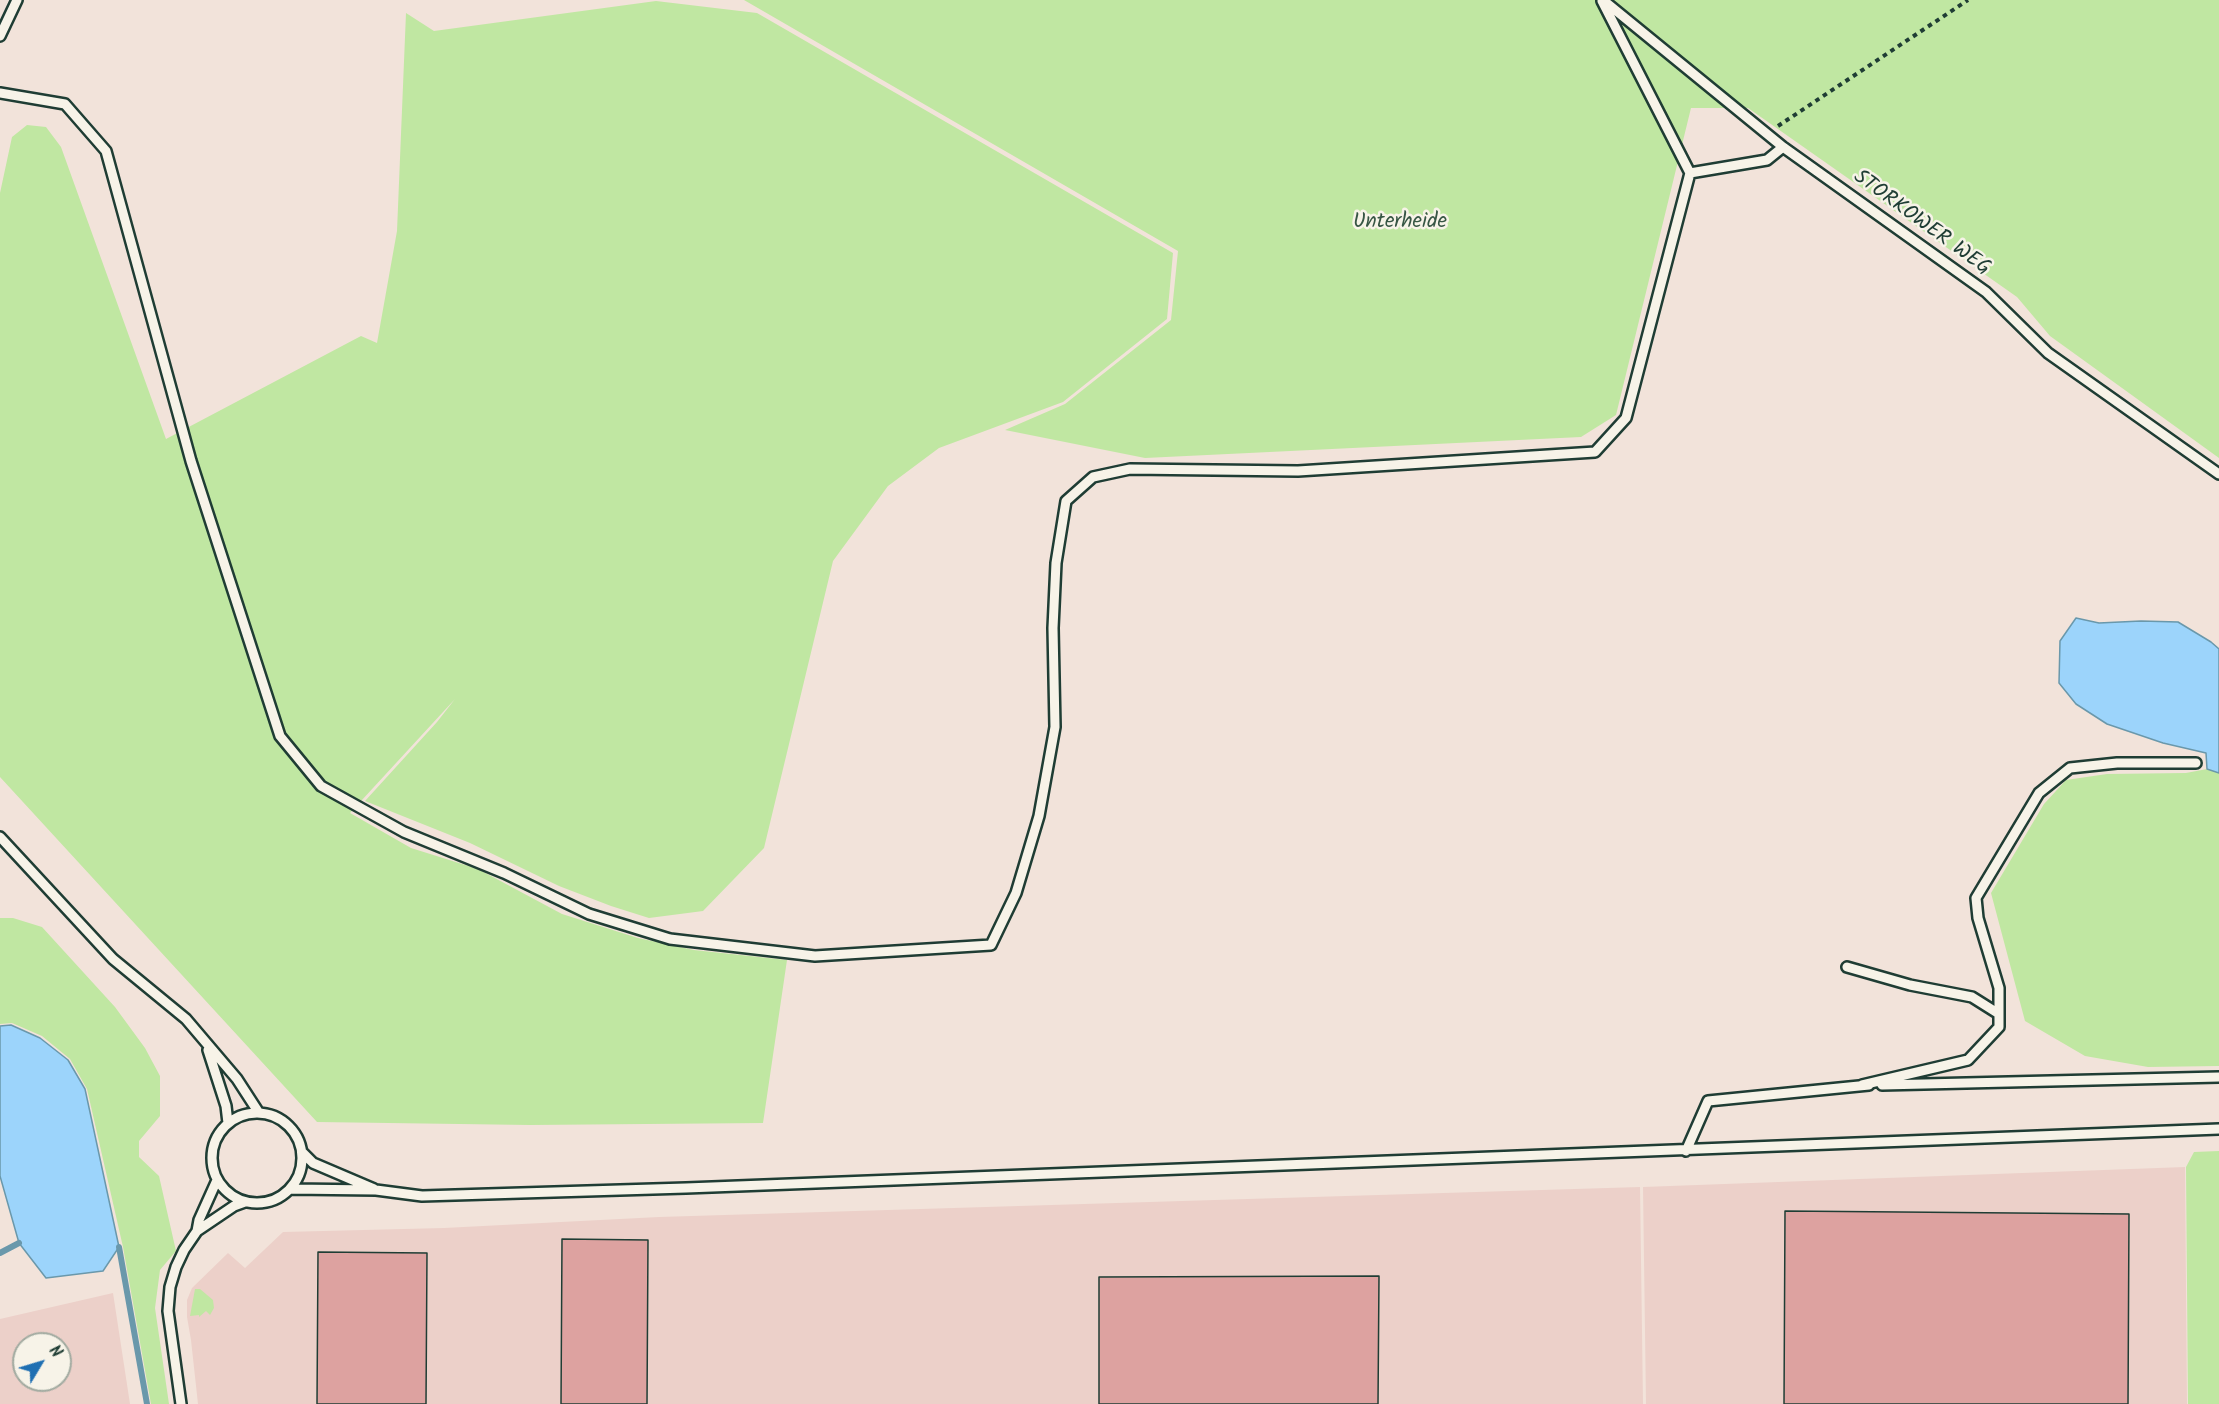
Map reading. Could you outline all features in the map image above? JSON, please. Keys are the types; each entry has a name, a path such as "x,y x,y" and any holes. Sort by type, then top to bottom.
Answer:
{"lane":[{"path":"0,36 17,0"},
{"path":"0,93 65,104 106,151 191,461 280,736 321,786 404,832 504,873 589,914 670,939 816,956 991,945 1016,893 1040,816 1055,727 1053,628 1056,563 1066,501 1093,477 1130,469 1298,471 1594,452 1626,418 1690,173 1602,0"},
{"name":"STORKOWER WEG","path":"1602,0 1783,147 1986,292 2048,353 2219,474"},
{"path":"1690,173 1767,160 1783,147"},
{"path":"1863,1085 1968,1060 1999,1028 2000,988 1978,918 1976,898 2039,794 2070,768 2117,763 2196,763"},
{"path":"0,837 113,959 186,1019 237,1079 259,1113"},
{"path":"1847,967 1910,985 1972,996 1999,1014"},
{"path":"204,1042 219,1080 228,1123"},
{"path":"1686,1151 1708,1101 1863,1085 2219,1077"},
{"path":"259,1113 275,1117 288,1125 297,1138 302,1152 300,1173 290,1189 271,1202 251,1203 227,1192 217,1180 212,1166 212,1151 216,1137 228,1123 243,1115 259,1113"},
{"path":"290,1189 376,1190 422,1196 617,1190 2219,1129"},
{"path":"302,1152 314,1163 376,1190"},
{"path":"181,1404 168,1311 170,1287 176,1267 197,1231 199,1220 217,1180"},
{"path":"197,1231 245,1202"}],"path":[{"path":"1767,133 1968,0"}],"shaded area":[{"path":"2185,1167 2187,1404 1646,1404 1643,1187"},
{"path":"1640,1187 1643,1404 198,1404 187,1317 187,1300 192,1288 228,1253 245,1268 283,1232 444,1228 659,1217"},
{"path":"113,1293 130,1404 0,1404 0,1319"}],"green space":[{"name":"Unterheide","path":"744,0 2219,0 2219,458 2050,336 2017,297 1748,108 1691,108 1616,415 1581,437 1145,458 1005,430 1065,404 1171,320 1178,251"},
{"path":"656,1 757,13 1173,253 1167,319 1063,402 939,448 888,486 833,561 764,848 703,911 649,918 611,906 559,886 470,843 365,801 455,699 350,813 411,848 478,869 562,914 638,938 694,950 787,960 763,1123 530,1125 317,1122 0,777 0,193 12,137 27,125 46,127 61,147 166,439 361,336 377,343 397,231 406,13 434,31"},
{"path":"2207,769 2219,773 2219,1066 2148,1067 2085,1056 2025,1021 1991,893 2044,804 2066,780 2107,774 2186,773"},
{"path":"0,918 13,918 42,927 115,1007 145,1048 160,1076 160,1116 139,1141 139,1157 159,1176 176,1251 160,1270 155,1308 169,1404 151,1404 123,1247 87,1089 70,1059 42,1036 12,1023 0,1024"},
{"path":"2219,1151 2219,1404 2188,1404 2186,1167 2194,1152"},
{"path":"195,1289 200,1289 213,1300 214,1308 210,1315 206,1311 199,1317 199,1315 190,1316"}],"water":[{"path":"2076,618 2099,623 2178,622 2219,649 2219,773 2207,769 2206,753 2163,743 2107,724 2076,704 2059,683 2060,641"},
{"path":"11,1025 40,1038 68,1060 85,1089 119,1247 103,1271 46,1278 19,1243 0,1176 0,1026"}],"building":[{"path":"1785,1211 2129,1214 2128,1404 1784,1404"},
{"path":"562,1239 648,1240 647,1404 561,1404"},
{"path":"318,1252 427,1253 426,1404 317,1404"},
{"path":"1379,1276 1378,1404 1099,1404 1099,1277"}],"waterway":[{"path":"0,1253 19,1243"},
{"path":"119,1247 147,1404"}]}
